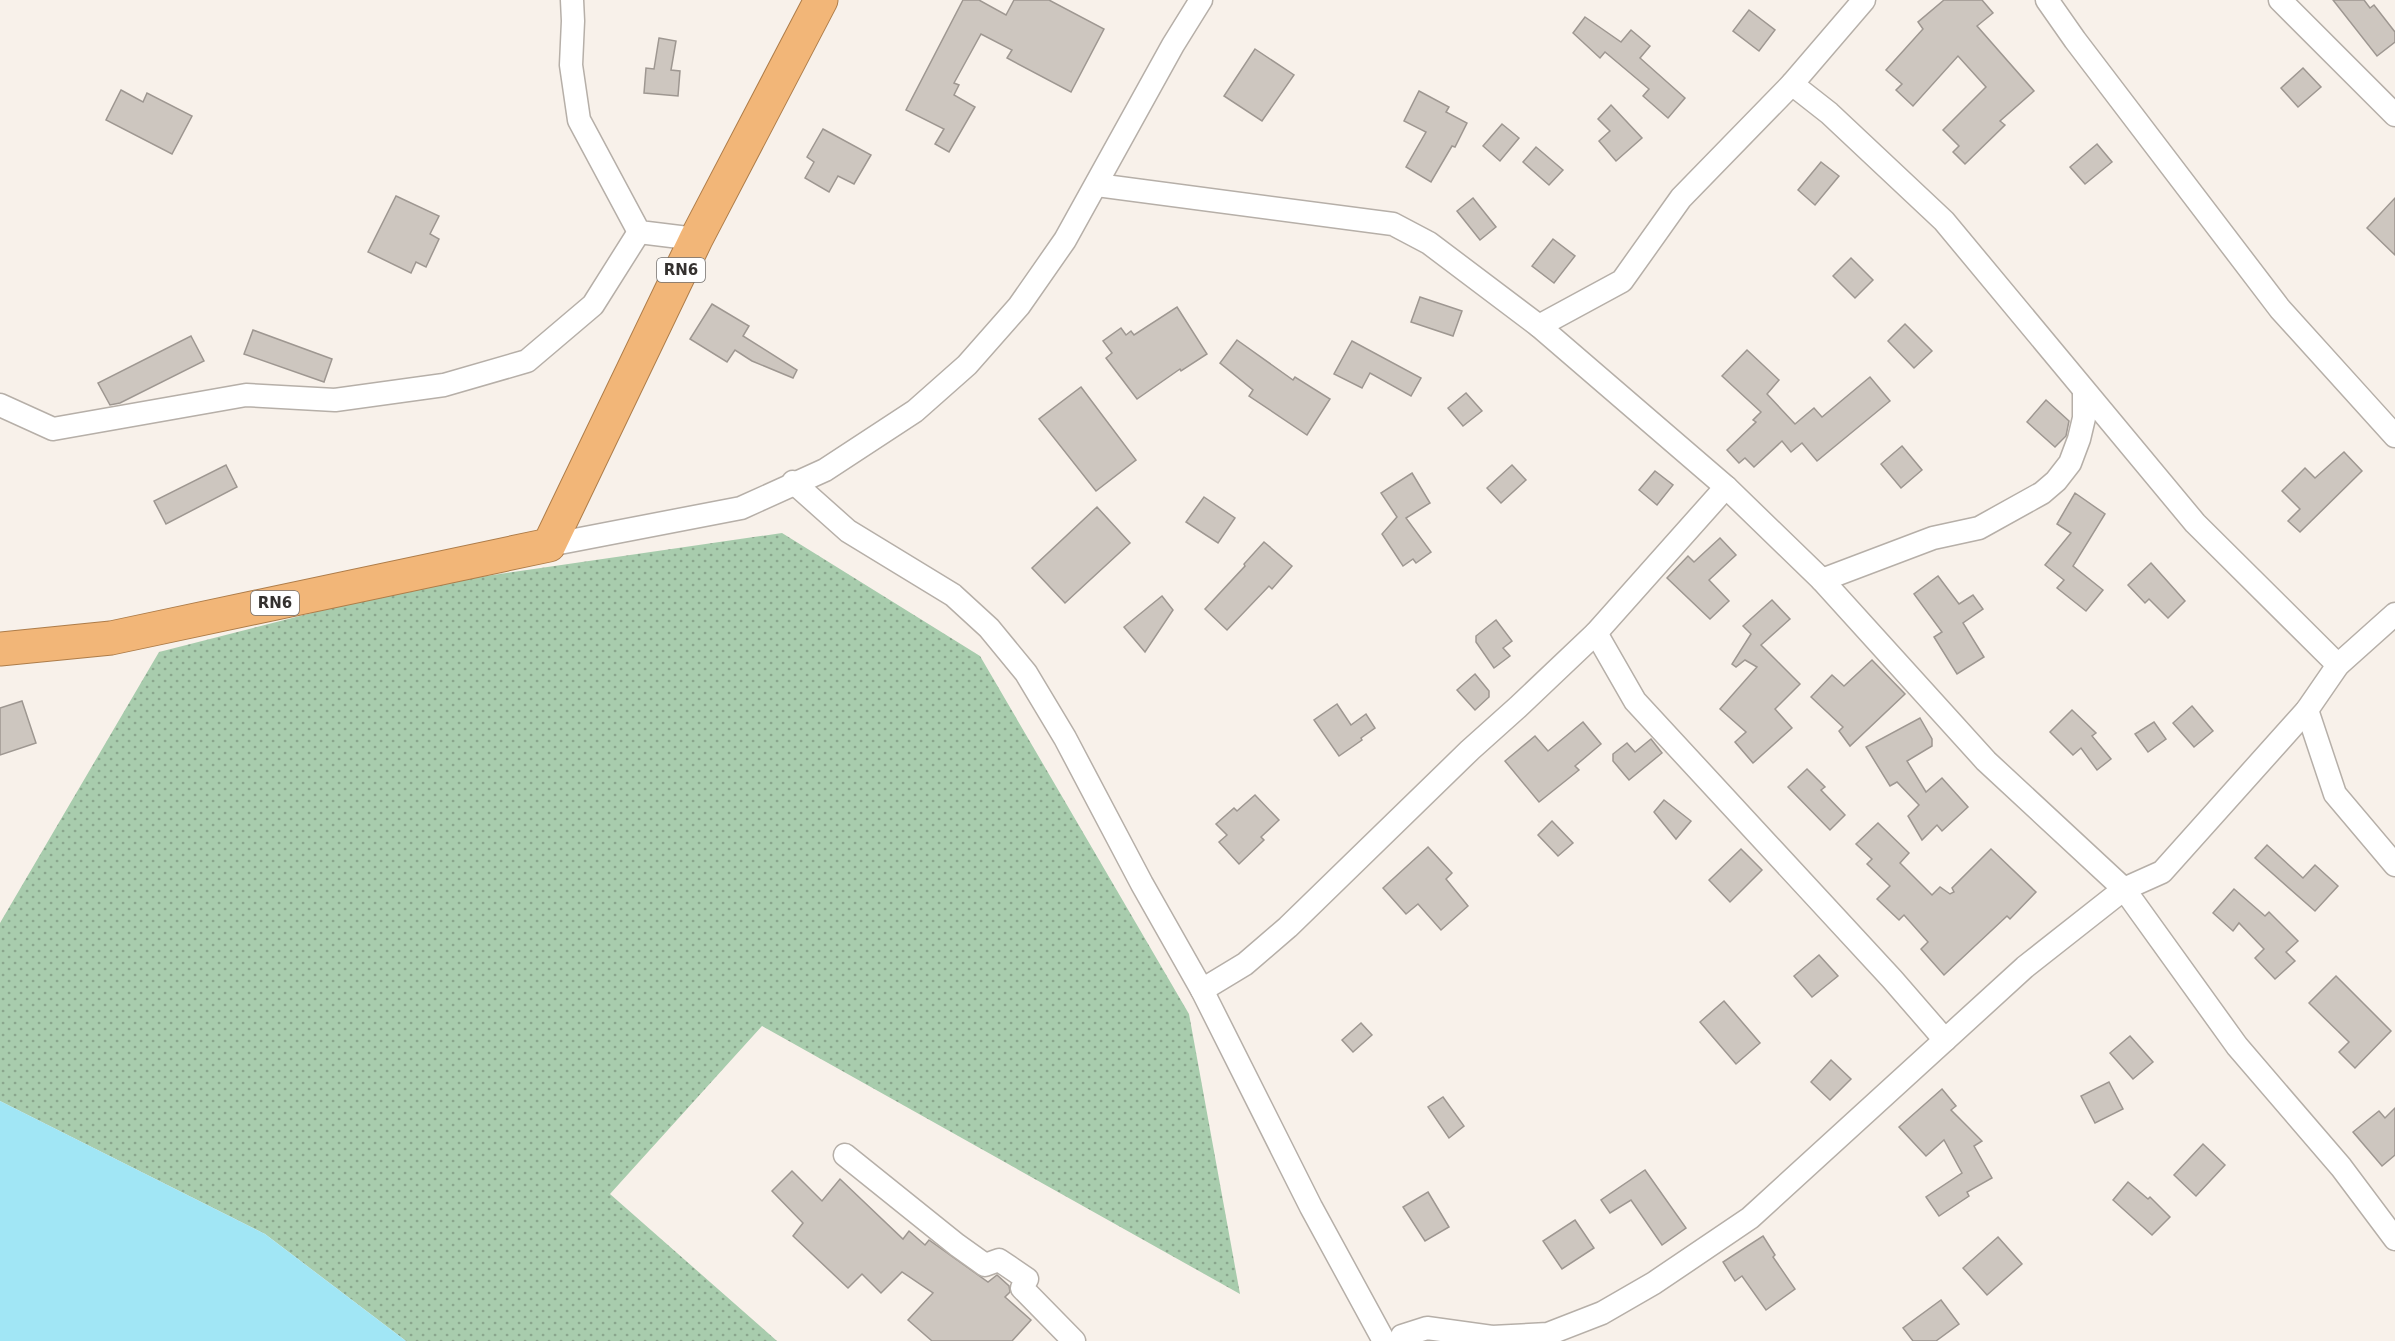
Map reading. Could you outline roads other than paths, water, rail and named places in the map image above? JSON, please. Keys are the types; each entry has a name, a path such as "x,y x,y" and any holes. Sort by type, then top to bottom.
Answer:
{"highway":[{"name":"RN6","path":"0,649 111,638 549,545 696,239 821,0"}],"street":[{"path":"572,0 571,65 579,120 639,232"},
{"path":"549,545 741,508 793,482 825,470 915,411 967,366 1019,306 1065,240 1173,45 1202,0"},
{"path":"1539,326 1622,282 1681,198 1792,84 1864,0"},
{"path":"2047,0 2280,309 2395,436"},
{"path":"2280,0 2395,115"},
{"path":"1792,84 1829,112 1944,221 2195,524 2338,665"},
{"path":"1097,185 1393,224 1429,243 1539,326 1726,487 1822,580 1986,761 2124,889 2236,1046 2341,1167 2395,1239"},
{"path":"639,232 696,239"},
{"path":"0,405 53,429 246,395 335,400 444,385 527,361 593,305 639,232"},
{"path":"1822,580 1933,538 1979,528 2042,493 2056,481 2070,463 2084,418 2084,392"},
{"path":"793,482 848,531 953,595 988,628 1026,673 1065,738 1142,884 1202,990 1311,1207 1365,1307 1397,1339 1427,1328 1492,1337 1548,1334 1602,1313 1654,1283 1750,1218 2025,967 2124,889 2162,872 2307,710 2338,665 2395,614"},
{"path":"1202,990 1245,964 1288,927 1470,750 1596,633 1726,487"},
{"path":"1596,633 1635,701 1860,944 1945,1040"},
{"path":"2307,710 2335,794 2395,865"},
{"path":"845,1155 985,1265 999,1260 1028,1279 1022,1287 1074,1341"}],"water":[{"path":"0,1101 265,1234 406,1341 0,1341"}]}
